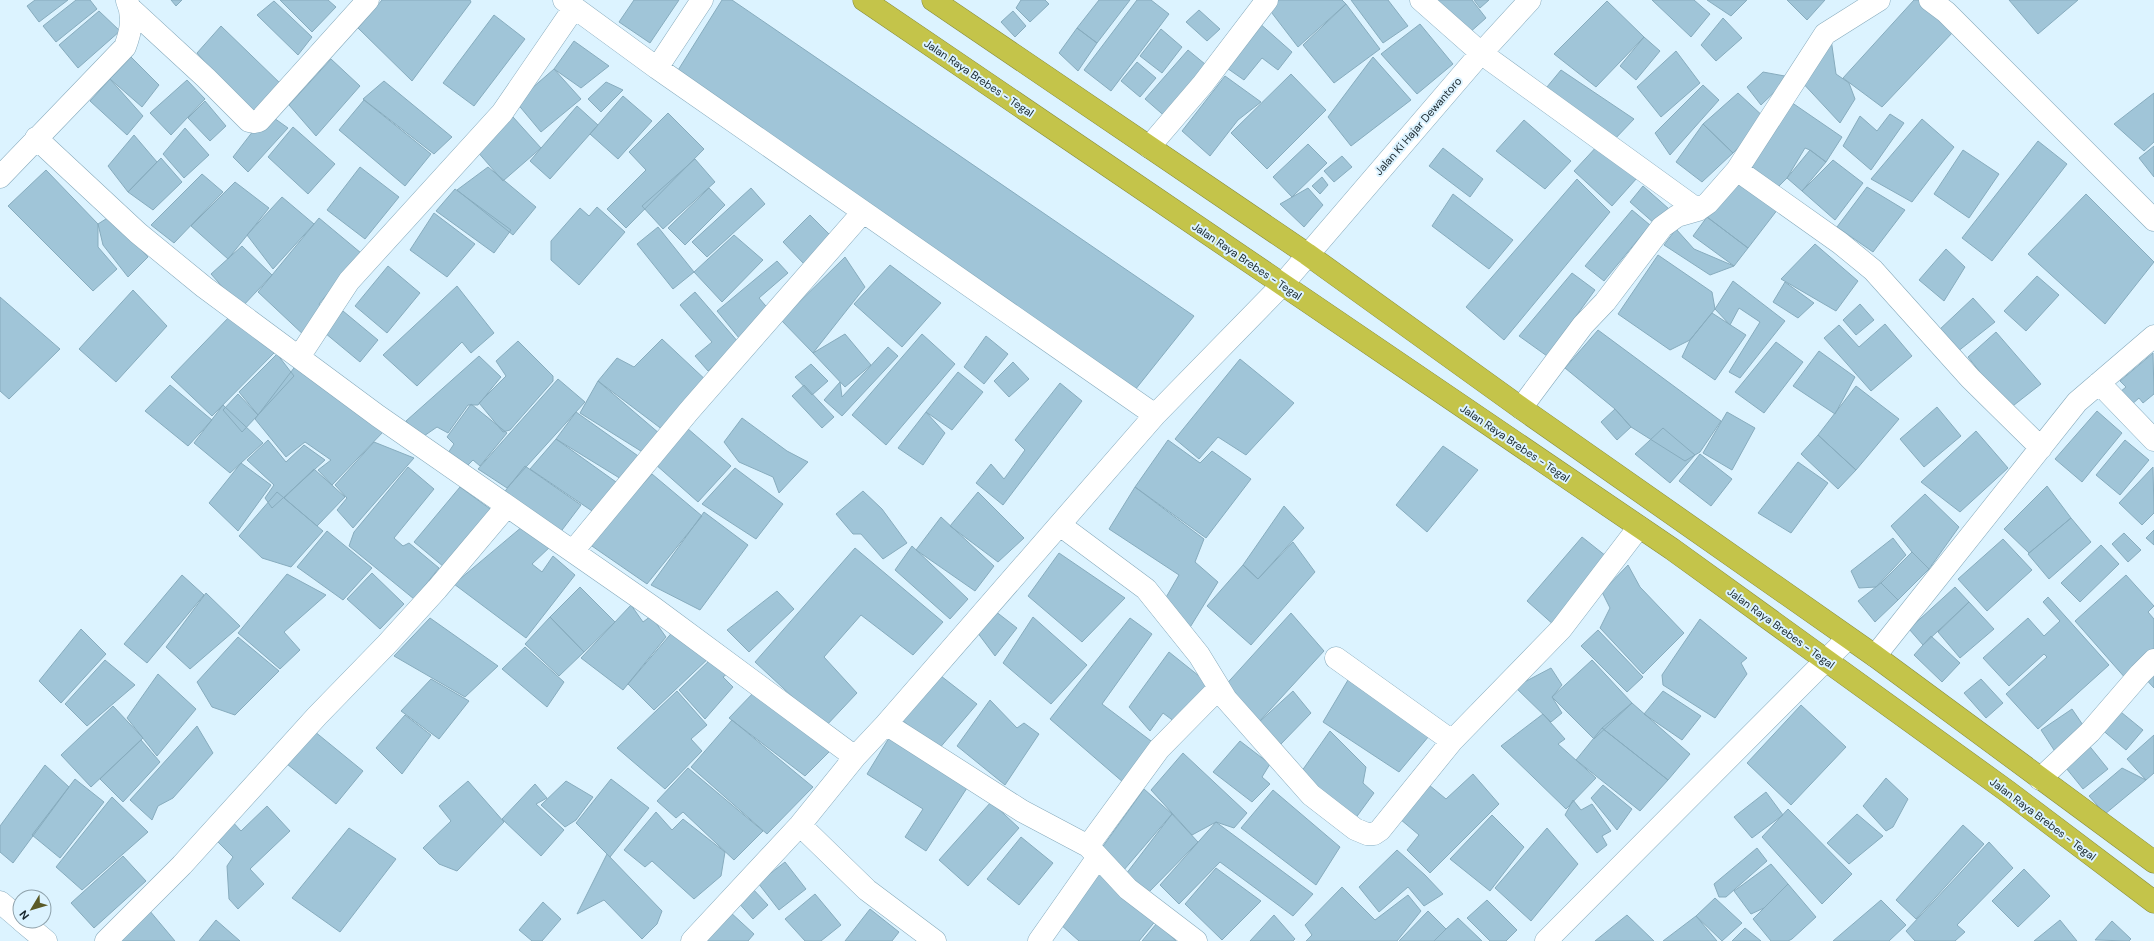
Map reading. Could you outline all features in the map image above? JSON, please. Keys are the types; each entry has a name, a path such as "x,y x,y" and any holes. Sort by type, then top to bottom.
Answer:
{"highway":[{"name":"Jalan Raya Brebes - Tegal","path":"864,0 1672,549 1782,627 1826,661 2000,786 2154,902"},
{"path":"933,0 1307,254 1521,408 1875,656 2154,862"}],"street":[{"path":"129,4 249,121 254,122 259,121 368,0"},
{"path":"657,68 702,0"},
{"path":"1149,147 1203,84 1268,0"},
{"path":"1421,0 1482,53 1698,210"},
{"name":"Jalan Ki Hajar Dewantoro","path":"692,941 800,825 855,757 886,724 1155,414 1282,285 1307,254 1530,0"},
{"path":"1521,408 1583,325 1605,302 1662,227 1677,216 1698,210 1708,203 1737,170 1825,34 1879,0"},
{"path":"1930,0 1946,12 2154,220"},
{"path":"0,177 125,47 131,26 129,4"},
{"path":"299,357 349,281 502,113 569,4 657,68 1155,414"},
{"path":"36,138 138,233 204,287 378,416 654,608 855,757"},
{"path":"1737,170 1840,243 1873,270 1970,378 2041,448"},
{"path":"573,551 689,411 863,212"},
{"path":"1875,656 2078,402 2154,336"},
{"path":"2099,383 2154,440"},
{"path":"106,941 182,865 317,716 392,638 437,589 507,506"},
{"path":"1060,525 1146,589 1199,655 1226,699 1311,795 1355,829 1367,834 1374,834 1380,830 1452,741 1561,629 1639,527"},
{"path":"1557,938 1722,763 1848,638"},
{"path":"1336,658 1452,741"},
{"path":"2040,779 2090,732 2154,660"},
{"path":"1040,941 1093,852 1159,749 1219,688"},
{"path":"886,724 1022,811 1093,852 1128,889 1196,941"},
{"path":"800,825 867,890 935,941"},
{"path":"0,902 12,912"},
{"path":"32,929 46,941"}],"building":[{"path":"35,0 68,0 39,22 27,6"},
{"path":"76,0 90,0 97,9 56,42 43,26"},
{"path":"171,0 182,0 176,6"},
{"path":"280,0 328,0 336,7 312,32"},
{"path":"382,0 470,0 471,2 412,81 358,28"},
{"path":"634,0 679,0 650,43 619,22"},
{"path":"722,0 732,0 1194,316 1131,395 675,75"},
{"path":"1021,0 1045,0 1049,4 1030,22 1016,8"},
{"path":"1099,0 1130,0 1097,43 1077,28"},
{"path":"1137,0 1151,0 1169,14 1111,91 1084,70"},
{"path":"1269,0 1342,0 1346,4 1298,47 1265,4"},
{"path":"1351,0 1388,0 1408,26 1383,43"},
{"path":"1435,0 1472,0 1486,18 1468,34"},
{"path":"1474,0 1489,0 1480,8"},
{"path":"1652,0 1694,0 1710,14 1691,37"},
{"path":"1707,0 1747,0 1731,16"},
{"path":"1787,0 1825,0 1807,20"},
{"path":"1914,0 1921,0 1954,31 1882,107 1843,78"},
{"path":"2009,0 2078,0 2038,34"},
{"path":"274,1 312,37 298,55 257,15"},
{"path":"1607,1 1644,37 1596,87 1554,54"},
{"path":"1346,4 1380,49 1334,83 1303,45"},
{"path":"1199,10 1220,29 1207,41 1186,22"},
{"path":"99,11 120,31 78,68 59,45"},
{"path":"1013,11 1026,26 1015,37 1001,22"},
{"path":"494,15 525,39 474,106 443,83"},
{"path":"1723,18 1742,38 1716,61 1701,45"},
{"path":"1258,22 1292,52 1278,70 1262,58 1244,80 1224,66"},
{"path":"1420,24 1453,64 1417,94 1381,54"},
{"path":"221,26 283,86 254,118 197,53"},
{"path":"1077,28 1097,43 1078,71 1059,53"},
{"path":"1161,29 1182,47 1162,73 1140,56"},
{"path":"1644,37 1660,51 1636,80 1620,66"},
{"path":"1831,39 1836,74 1849,83 1855,99 1840,123 1799,79"},
{"path":"574,41 609,66 581,88 554,69"},
{"path":"1188,50 1211,69 1168,119 1145,99"},
{"path":"1676,51 1700,83 1661,117 1637,87"},
{"path":"131,57 159,85 142,107 110,79"},
{"path":"1373,57 1411,100 1351,146 1328,117"},
{"path":"331,59 360,86 316,136 289,105"},
{"path":"1137,62 1156,78 1140,97 1121,81"},
{"path":"554,69 581,99 541,132 516,102"},
{"path":"1561,70 1634,119 1613,141 1542,93"},
{"path":"1763,72 1790,77 1761,105 1747,87"},
{"path":"1291,74 1326,110 1267,169 1231,133"},
{"path":"1225,76 1261,102 1238,120 1210,156 1182,131"},
{"path":"110,79 143,116 127,135 90,101"},
{"path":"187,80 205,99 171,135 150,113"},
{"path":"384,81 452,137 434,154 363,99"},
{"path":"606,82 623,90 601,112 588,99"},
{"path":"1703,85 1719,100 1670,155 1655,133"},
{"path":"1738,93 1766,119 1733,153 1703,124"},
{"path":"2154,93 2154,142 2144,151 2114,124"},
{"path":"623,96 652,121 618,159 590,134"},
{"path":"364,100 431,154 405,186 339,130"},
{"path":"1788,100 1842,137 1826,162 1805,148 1787,178 1776,189 1743,166"},
{"path":"205,101 226,126 210,141 188,118"},
{"path":"577,106 598,125 550,179 530,161"},
{"path":"267,113 288,128 248,172 233,157"},
{"path":"668,113 704,149 626,228 607,209 646,170 629,152"},
{"path":"1890,114 1904,123 1871,170 1843,146 1860,116 1877,131"},
{"path":"513,117 541,148 503,181 476,150"},
{"path":"1922,119 1954,147 1912,202 1871,179"},
{"path":"1524,120 1571,161 1545,189 1496,151"},
{"path":"1703,124 1733,153 1702,182 1676,162"},
{"path":"293,127 335,164 308,194 268,157"},
{"path":"185,128 209,155 184,178 163,154"},
{"path":"134,135 157,162 128,192 108,166"},
{"path":"2038,141 2067,164 1992,261 1962,238"},
{"path":"1308,144 1327,163 1292,197 1273,177"},
{"path":"1599,144 1637,178 1612,206 1574,171"},
{"path":"2154,146 2154,177 2139,158"},
{"path":"1443,148 1483,179 1470,197 1429,166"},
{"path":"1810,150 1826,162 1802,191 1787,178"},
{"path":"1963,150 1999,174 1969,218 1934,194"},
{"path":"1342,156 1352,167 1334,182 1324,171"},
{"path":"161,158 182,182 153,210 128,192"},
{"path":"695,159 715,182 663,229 642,206"},
{"path":"1833,160 1863,183 1835,220 1802,191"},
{"path":"360,167 399,197 365,239 327,210"},
{"path":"488,167 536,207 513,235 457,190"},
{"path":"46,170 98,224 98,247 117,269 93,291 8,206"},
{"path":"202,174 223,192 174,243 151,225"},
{"path":"1322,177 1328,185 1320,194 1312,186"},
{"path":"1577,179 1610,212 1504,340 1466,307"},
{"path":"1741,180 1778,209 1748,248 1707,217"},
{"path":"235,182 269,208 228,259 191,226"},
{"path":"1643,186 1669,209 1655,224 1630,202"},
{"path":"1867,187 1905,210 1873,252 1837,227"},
{"path":"709,188 725,205 685,245 668,228"},
{"path":"751,188 765,204 707,257 692,242"},
{"path":"1308,188 1323,205 1304,227 1280,204"},
{"path":"455,189 511,230 494,253 436,211"},
{"path":"1453,194 1513,240 1489,269 1432,226"},
{"path":"2086,194 2154,262 2105,324 2028,254"},
{"path":"282,197 314,224 273,269 247,235"},
{"path":"597,207 625,232 579,285 551,260 551,241 580,208 589,216"},
{"path":"1632,210 1650,225 1604,281 1585,266"},
{"path":"434,213 475,244 447,277 410,250"},
{"path":"810,215 831,236 804,264 783,242"},
{"path":"109,217 148,257 128,277 103,245 98,224"},
{"path":"1707,217 1748,248 1734,266 1693,236"},
{"path":"319,218 361,253 319,304 324,313 307,338 258,292"},
{"path":"658,227 694,272 673,289 637,244"},
{"path":"1676,229 1694,249 1734,266 1710,275 1664,245"},
{"path":"734,235 763,260 722,302 694,272"},
{"path":"1815,244 1858,281 1836,311 1781,279"},
{"path":"242,246 272,275 241,308 211,274"},
{"path":"1946,249 1965,267 1944,301 1919,280"},
{"path":"1658,255 1712,292 1715,309 1690,340 1670,350 1618,314"},
{"path":"845,257 865,287 813,353 781,320"},
{"path":"777,261 788,273 759,298 771,312 739,338 717,311"},
{"path":"890,265 941,303 902,347 854,304"},
{"path":"388,266 420,293 387,333 355,306"},
{"path":"1572,273 1595,290 1547,356 1519,336"},
{"path":"2037,276 2059,295 2026,331 2004,311"},
{"path":"1733,281 1785,321 1740,378 1729,372 1760,322 1739,308 1730,325 1715,309"},
{"path":"1785,282 1814,303 1798,318 1773,302"},
{"path":"457,286 494,333 471,353 462,342 417,386 383,355"},
{"path":"133,290 167,326 116,382 79,349"},
{"path":"695,292 739,343 708,371 695,356 712,342 680,305"},
{"path":"0,297 60,349 9,399 0,391"},
{"path":"1973,298 1995,322 1957,352 1938,331"},
{"path":"1860,304 1874,320 1856,335 1843,320"},
{"path":"343,311 378,340 360,362 325,333"},
{"path":"1712,313 1746,335 1715,380 1682,357 1690,340"},
{"path":"232,314 274,353 212,416 171,377"},
{"path":"1885,324 1912,356 1871,391 1824,338 1839,325 1859,347"},
{"path":"1598,330 1721,421 1700,452 1685,461 1631,427 1615,409 1565,368"},
{"path":"1996,332 2041,384 2009,409 1968,357"},
{"path":"845,334 871,365 845,387 813,353"},
{"path":"922,334 955,364 886,445 852,415"},
{"path":"986,336 1008,354 984,384 964,367"},
{"path":"662,339 709,383 663,430 598,381 617,358 634,367"},
{"path":"518,341 553,376 553,381 510,430 503,432 479,403 506,376 496,361"},
{"path":"1776,342 1803,362 1764,413 1735,392"},
{"path":"888,347 898,356 842,416 824,400 840,382 842,397"},
{"path":"1819,351 1855,377 1835,414 1793,386"},
{"path":"2153,353 2154,394 2143,403 2139,398 2131,405 2120,392 2126,387 2120,381"},
{"path":"277,354 294,376 258,415 239,392"},
{"path":"479,356 501,377 478,405 468,405 448,433 437,427 421,438 406,421"},
{"path":"1240,359 1294,403 1246,455 1218,437 1199,459 1175,439"},
{"path":"1013,362 1029,379 1009,397 994,381"},
{"path":"297,364 384,431 332,485 318,470 331,460 305,442 286,457 255,419"},
{"path":"811,364 828,381 812,395 795,377"},
{"path":"958,372 983,392 952,430 926,412"},
{"path":"558,379 585,402 507,488 478,469"},
{"path":"598,381 660,434 644,453 580,413"},
{"path":"1060,383 1082,401 1003,505 976,483 991,464 1004,479 1025,450 1015,440"},
{"path":"170,385 212,420 188,446 145,411"},
{"path":"804,385 834,417 822,428 792,396"},
{"path":"1856,386 1899,419 1856,470 1818,435"},
{"path":"238,394 258,415 242,432 223,410"},
{"path":"471,404 507,433 480,466 473,460 466,467 448,453 454,444 447,437"},
{"path":"223,405 263,443 230,473 194,443"},
{"path":"1937,407 1961,436 1924,467 1900,439"},
{"path":"1615,409 1631,427 1617,440 1601,422"},
{"path":"2097,411 2122,433 2082,482 2055,459"},
{"path":"576,412 641,458 626,482 556,439"},
{"path":"926,412 945,433 923,465 898,448"},
{"path":"1727,412 1755,428 1732,470 1703,453"},
{"path":"742,418 787,451 808,462 779,493 773,477 739,462 724,442"},
{"path":"687,428 731,466 698,502 655,464"},
{"path":"1663,428 1695,455 1670,483 1635,454"},
{"path":"1976,431 2008,468 1960,512 1921,482"},
{"path":"1818,435 1856,470 1838,489 1801,454"},
{"path":"556,439 623,487 598,515 530,469"},
{"path":"268,440 286,462 304,445 325,460 272,508 265,498 274,485 247,460"},
{"path":"1168,440 1200,463 1212,451 1251,479 1206,538 1135,487"},
{"path":"2125,440 2149,460 2120,495 2096,475"},
{"path":"374,442 414,458 353,528 337,510 347,498 335,485"},
{"path":"1443,446 1478,470 1427,532 1396,505"},
{"path":"1700,454 1732,479 1711,506 1679,481"},
{"path":"1798,462 1828,483 1791,533 1758,513"},
{"path":"241,463 271,485 238,531 209,503"},
{"path":"525,466 581,505 559,534 502,495"},
{"path":"408,467 434,489 394,538 403,546 409,543 439,568 414,599 349,546 354,532"},
{"path":"2153,467 2154,513 2142,525 2119,503"},
{"path":"735,468 783,504 756,539 702,504"},
{"path":"314,469 345,497 317,526 284,498"},
{"path":"652,474 702,516 647,584 589,544"},
{"path":"2047,486 2071,518 2029,553 2004,529"},
{"path":"460,487 493,511 444,567 414,542"},
{"path":"1135,487 1204,539 1195,562 1218,582 1189,629 1161,606 1179,575 1109,529"},
{"path":"863,491 882,509 907,543 883,559 861,534 853,534 836,514"},
{"path":"277,492 323,531 291,567 262,558 239,536"},
{"path":"978,492 1024,538 998,562 950,526"},
{"path":"1925,494 1959,527 1929,569 1912,552 1891,526"},
{"path":"1284,506 1304,528 1258,579 1243,565"},
{"path":"704,512 748,545 700,610 651,585"},
{"path":"941,517 994,566 975,591 916,550"},
{"path":"2071,518 2091,542 2049,579 2028,554"},
{"path":"523,526 552,545 532,564 542,572 553,556 575,575 526,638 454,584"},
{"path":"2154,530 2154,545 2146,538"},
{"path":"327,531 372,568 343,600 297,567"},
{"path":"2124,533 2141,550 2128,562 2112,544"},
{"path":"1582,537 1611,560 1555,626 1527,601"},
{"path":"1893,538 1906,555 1876,587 1859,588 1851,571"},
{"path":"2003,539 2032,570 1987,611 1958,579"},
{"path":"1293,542 1315,572 1251,645 1207,606 1243,565 1258,579"},
{"path":"2101,545 2119,564 2080,602 2061,583"},
{"path":"912,546 968,599 950,619 895,570"},
{"path":"855,548 943,622 913,655 861,615 824,657 857,693 825,727 755,662"},
{"path":"1912,552 1929,569 1898,600 1881,583"},
{"path":"1059,553 1125,598 1082,642 1028,596"},
{"path":"1628,565 1640,587 1684,633 1643,674 1600,628 1610,608 1602,592"},
{"path":"372,573 404,604 380,629 347,599"},
{"path":"287,574 326,595 284,632 300,650 280,669 238,633"},
{"path":"182,575 204,595 147,663 124,644"},
{"path":"2126,575 2154,606 2148,612 2154,619 2154,656 2127,680 2075,621"},
{"path":"1881,583 1898,600 1875,622 1858,601"},
{"path":"580,587 615,622 584,652 550,617"},
{"path":"1955,587 1969,602 1923,645 1909,629"},
{"path":"777,591 794,609 749,652 727,630"},
{"path":"206,593 240,626 190,669 166,647"},
{"path":"2048,597 2109,665 2038,729 2006,694 2047,657 2044,654 2009,686 1983,658 2028,618 2044,636 2060,621 2043,602"},
{"path":"1969,602 1994,629 1960,658 1938,632"},
{"path":"631,605 643,622 651,616 666,637 623,690 581,658"},
{"path":"995,611 1017,628 995,656 977,632"},
{"path":"1291,613 1324,651 1258,723 1221,690"},
{"path":"550,617 584,652 559,676 525,644"},
{"path":"1033,617 1087,665 1051,704 1003,663"},
{"path":"430,618 498,666 465,697 394,656"},
{"path":"1130,618 1152,634 1102,704 1155,744 1124,783 1050,719"},
{"path":"1700,619 1747,658 1741,663 1747,674 1715,718 1663,685 1662,675"},
{"path":"81,629 106,654 61,703 39,681"},
{"path":"675,629 712,655 654,710 628,684"},
{"path":"1598,630 1643,677 1627,692 1581,646"},
{"path":"1931,636 1960,663 1942,682 1914,655"},
{"path":"238,637 279,671 235,715 212,707 197,682"},
{"path":"525,647 564,682 547,707 502,669"},
{"path":"1169,652 1214,688 1179,725 1163,713 1150,731 1129,707"},
{"path":"714,656 732,670 723,677 733,687 705,719 679,690"},
{"path":"105,660 135,685 87,726 65,704"},
{"path":"1592,660 1632,703 1594,739 1552,697"},
{"path":"2154,664 2154,688 2142,675"},
{"path":"1551,668 1562,685 1552,697 1562,713 1551,722 1515,687"},
{"path":"158,674 196,709 157,756 127,718"},
{"path":"941,676 977,704 938,750 902,720"},
{"path":"431,679 469,701 439,739 401,711"},
{"path":"1981,679 2003,703 1986,718 1964,693"},
{"path":"1348,680 1429,736 1399,772 1323,722"},
{"path":"757,689 835,746 805,776 729,718"},
{"path":"677,691 707,725 691,739 702,751 665,789 617,748"},
{"path":"1293,691 1311,713 1281,744 1258,723"},
{"path":"1663,691 1701,716 1682,740 1644,714"},
{"path":"990,700 1017,728 1024,723 1039,734 1005,785 957,746"},
{"path":"1632,703 1690,754 1668,780 1602,728"},
{"path":"1801,705 1846,747 1791,805 1747,763"},
{"path":"113,706 143,738 91,787 61,755"},
{"path":"2116,708 2143,730 2126,750 2100,728"},
{"path":"2072,709 2087,731 2056,753 2041,730"},
{"path":"1543,714 1565,739 1558,744 1596,778 1566,809 1501,746"},
{"path":"405,715 431,735 402,774 376,748"},
{"path":"732,720 813,787 767,834 691,767"},
{"path":"197,726 213,753 173,798 158,806 152,820 130,800"},
{"path":"1602,728 1668,780 1640,811 1576,760"},
{"path":"314,731 363,771 336,804 287,764"},
{"path":"1330,731 1366,767 1363,783 1374,793 1355,819 1299,775"},
{"path":"2154,735 2154,773 2146,780 2127,759"},
{"path":"889,738 967,788 926,851 905,837 923,809 867,774"},
{"path":"141,740 160,762 123,802 100,779"},
{"path":"1240,741 1270,764 1262,777 1270,784 1252,802 1213,772"},
{"path":"2087,743 2108,769 2083,789 2062,763"},
{"path":"1183,753 1247,813 1234,828 1216,822 1192,835 1151,790"},
{"path":"45,765 69,787 13,863 0,852 0,826"},
{"path":"688,768 763,831 734,860 683,812 676,818 657,801"},
{"path":"2122,768 2146,780 2105,814 2089,796"},
{"path":"1473,774 1499,804 1430,873 1407,850 1419,835 1400,819 1429,785 1446,799"},
{"path":"1886,778 1908,799 1893,827 1886,831 1863,806"},
{"path":"75,779 104,802 60,858 32,835"},
{"path":"611,779 649,808 610,857 576,823"},
{"path":"468,781 504,822 457,871 439,864 423,848 451,821 439,806"},
{"path":"566,781 593,797 576,820 565,827 541,805"},
{"path":"535,784 547,798 536,804 564,830 541,856 502,819"},
{"path":"1603,785 1632,809 1617,830 1591,798"},
{"path":"1144,789 1172,814 1123,871 1101,849"},
{"path":"1273,790 1340,847 1316,885 1241,828"},
{"path":"1766,792 1783,815 1752,838 1734,817"},
{"path":"112,797 148,832 82,890 56,867"},
{"path":"1573,800 1581,810 1592,804 1611,831 1602,836 1607,845 1597,853 1565,815"},
{"path":"991,802 1019,828 968,886 939,860"},
{"path":"267,806 290,831 250,869 264,884 238,909 229,899 227,866 233,857 212,836 230,819 241,831"},
{"path":"1788,809 1852,874 1822,904 1762,837"},
{"path":"656,812 672,830 683,819 725,852 721,876 694,899 652,861 645,867 624,850"},
{"path":"1172,814 1198,842 1149,892 1126,874"},
{"path":"1857,814 1883,836 1849,864 1827,843"},
{"path":"1492,815 1524,847 1490,891 1450,859"},
{"path":"1216,822 1313,894 1293,916 1220,862 1179,904 1160,885"},
{"path":"1963,825 1984,844 1916,919 1896,900"},
{"path":"349,828 396,859 340,932 292,898"},
{"path":"1547,828 1578,864 1531,921 1495,888"},
{"path":"1021,837 1053,863 1019,905 987,879"},
{"path":"1989,842 2013,868 1957,925 1965,932 1955,941 1915,941 1906,931"},
{"path":"1757,848 1767,861 1726,897 1719,897 1714,884"},
{"path":"1397,850 1425,875 1443,894 1424,906 1408,887 1379,912 1359,887"},
{"path":"607,854 662,911 657,924 642,939 604,900 577,914"},
{"path":"123,856 146,881 94,928 71,903"},
{"path":"785,862 806,889 779,910 758,883"},
{"path":"1771,864 1788,884 1764,908 1751,914 1734,891"},
{"path":"1216,868 1261,901 1222,940 1185,904"},
{"path":"2024,869 2050,896 2018,927 1992,901"},
{"path":"1099,872 1157,919 1139,941 1079,941 1060,924"},
{"path":"1788,884 1816,917 1792,939 1788,941 1771,941 1753,919"},
{"path":"751,887 768,905 753,919 736,900"},
{"path":"1342,887 1375,920 1408,895 1421,911 1397,941 1306,941 1312,935 1305,925"},
{"path":"815,894 841,925 821,941 805,941 785,919"},
{"path":"1715,898 1742,923 1722,941 1696,916"},
{"path":"1487,900 1517,930 1506,941 1490,941 1467,918"},
{"path":"1881,900 1906,925 1889,941 1833,941"},
{"path":"543,902 561,919 542,941 532,941 519,930"},
{"path":"870,909 899,932 892,941 845,941"},
{"path":"149,910 175,941 117,941"},
{"path":"729,911 754,934 748,941 703,941"},
{"path":"1428,911 1446,929 1434,941 1399,941"},
{"path":"1274,915 1295,939 1293,941 1250,941"},
{"path":"1627,915 1654,941 1595,941"},
{"path":"1696,916 1717,941 1663,941"},
{"path":"1458,918 1482,941 1434,941 1446,929"},
{"path":"216,920 240,941 199,941"},
{"path":"2060,920 2077,941 2034,941"},
{"path":"2112,921 2131,939 2129,941 2095,940"},
{"path":"1157,923 1176,941 1142,941"},
{"path":"1745,928 1761,941 1732,941"}]}
